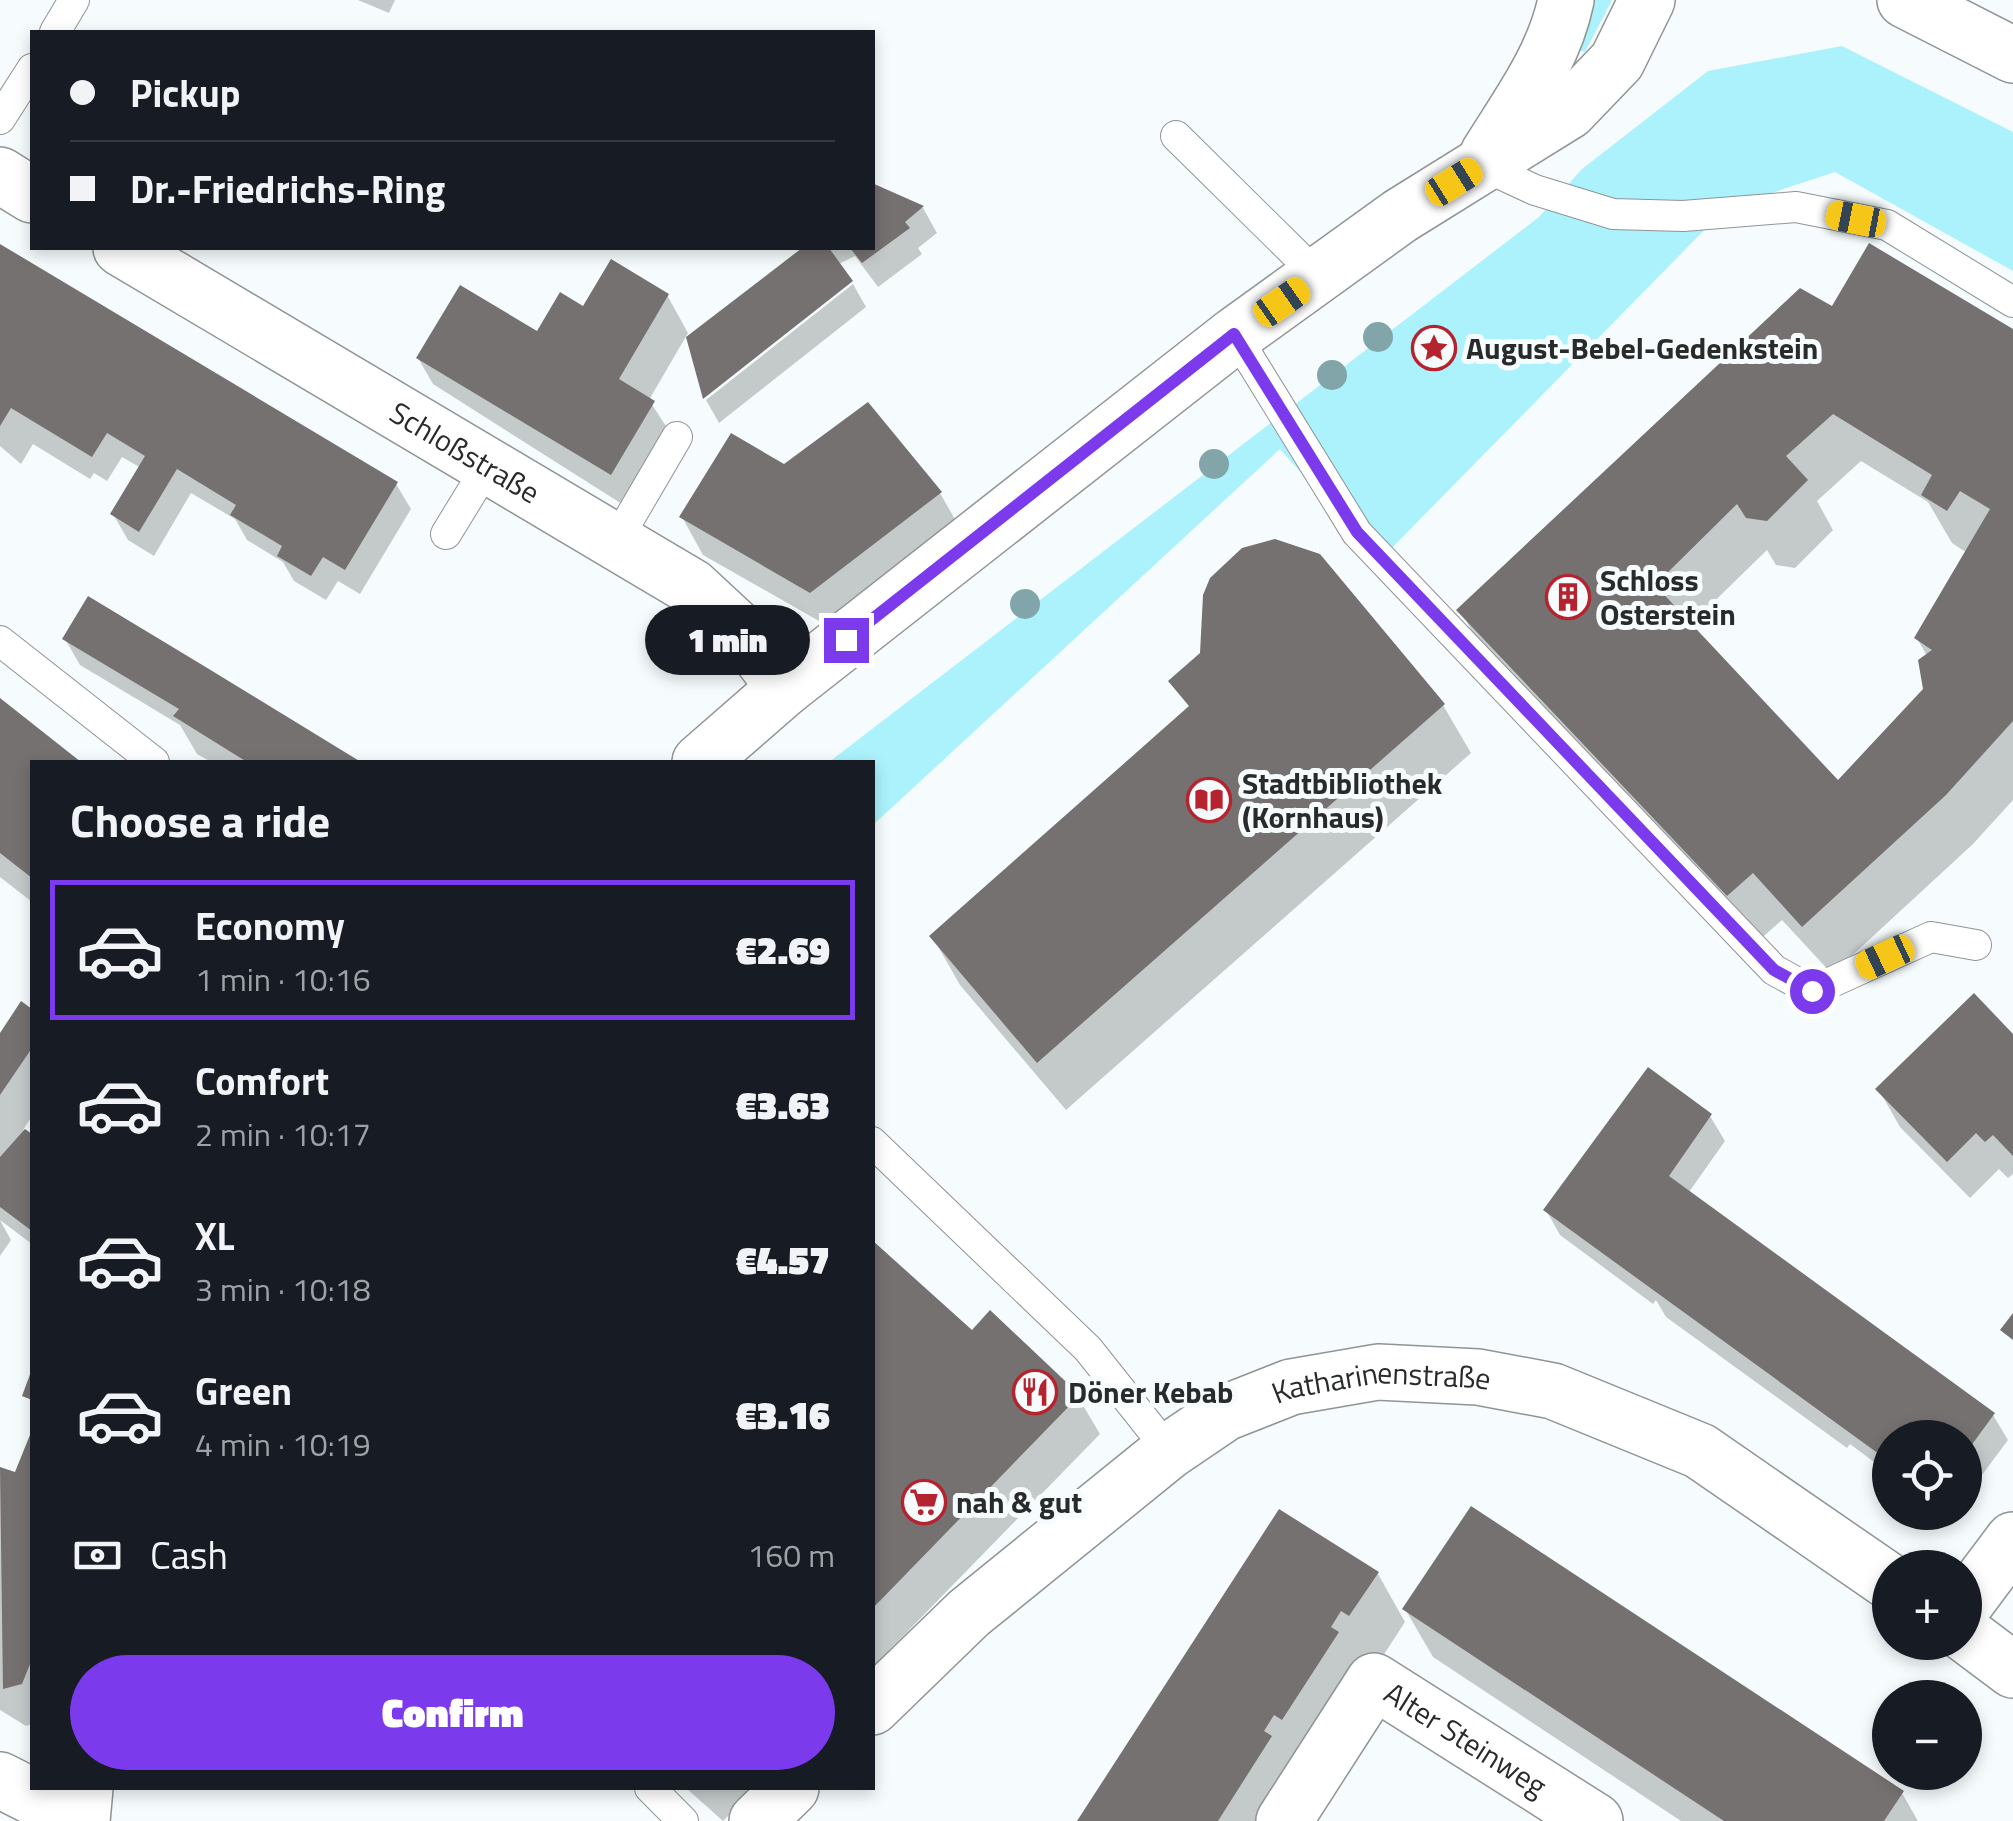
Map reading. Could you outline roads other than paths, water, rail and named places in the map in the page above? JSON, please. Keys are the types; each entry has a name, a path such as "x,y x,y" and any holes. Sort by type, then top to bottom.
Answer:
{"street":[{"path":"1482,164 1539,75 1558,35 1566,0"},
{"path":"702,760 786,688 1234,334 1482,164 1569,111 1596,86 1635,30 1647,0"},
{"path":"1905,0 2013,55"},
{"path":"0,175 30,194"},
{"name":"Schloßstraße","path":"123,250 692,587 747,638 786,688"},
{"name":"Katharinenstraße","path":"875,1705 969,1612 1170,1450 1225,1413 1291,1387 1378,1372 1478,1377 1553,1390 1700,1451 1872,1570"},
{"path":"1982,1581 2013,1540"},
{"path":"1982,1647 2013,1670"},
{"name":"Alter Steinweg","path":"1284,1821 1374,1681 1595,1821"},
{"path":"0,1780 82,1821 85,1790"},
{"path":"757,1821 789,1790"}],"lane":[{"path":"56,30 74,0"},
{"path":"0,119 30,72"},
{"path":"1176,136 1317,275"},
{"path":"1482,164 1548,195 1614,214 1683,216 1796,208 1887,225 2013,302"},
{"path":"1234,334 1357,532 1774,970 1812,991 1931,938 1976,945"},
{"path":"615,543 677,437"},
{"path":"446,534 487,467"},
{"path":"0,641 151,760"},
{"path":"875,1145 1088,1349 1170,1450"},
{"path":"652,1790 683,1821"}],"place":[{"name":"August-Bebel-Gedenkstein","path":"1434,348"},
{"name":"Schloss Osterstein","path":"1568,597"},
{"name":"Stadtbibliothek (Kornhaus)","path":"1209,800"},
{"name":"Döner Kebab","path":"1035,1392"},
{"name":"nah & gut","path":"924,1502"}]}
